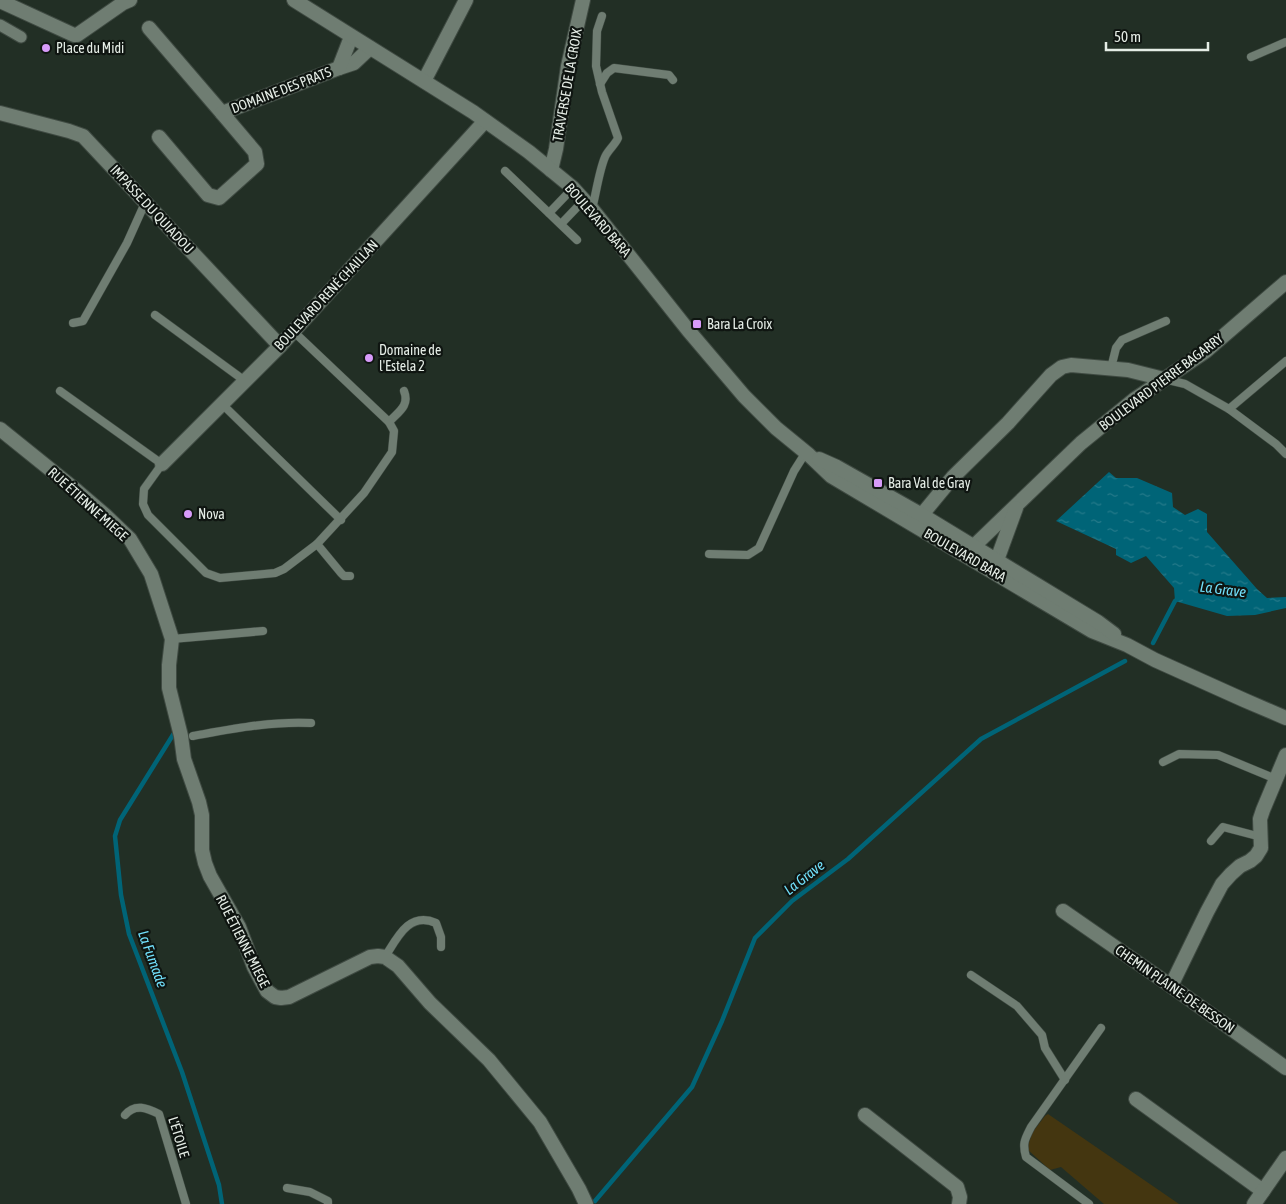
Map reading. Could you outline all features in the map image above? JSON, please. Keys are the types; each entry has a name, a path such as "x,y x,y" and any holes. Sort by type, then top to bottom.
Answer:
{"street":[{"path":"0,1 74,36 130,0"},
{"name":"BOULEVARD BARA","path":"294,0 485,121 529,152 573,188 744,396 776,428 808,453 831,476 918,520 994,566 1092,630 1286,718"},
{"path":"424,81 466,0"},
{"name":"TRAVERSE DE LA CROIX","path":"551,170 568,66 583,0"},
{"path":"0,25 21,37"},
{"name":"DOMAINE DES PRATS","path":"149,28 255,152 257,164 219,198 208,195 158,137"},
{"name":"DOMAINE DES PRATS","path":"339,68 351,37"},
{"name":"DOMAINE DES PRATS","path":"222,113 354,63 370,48"},
{"name":"IMPASSE DU QUIADOU","path":"0,113 83,136 280,346"},
{"name":"BOULEVARD RENÉ CHAILLAN","path":"162,464 280,346 485,121"},
{"name":"BOULEVARD PIERRE BAGARRY","path":"970,551 1081,443 1135,399 1206,351 1286,282"},
{"path":"918,520 953,477 1008,423 1051,375 1062,367 1071,365 1128,370 1164,380"},
{"name":"RUE ÉTIENNE MIEGE","path":"0,429 77,491 130,539 151,574 172,638 169,688 187,738 184,759 202,815 202,850 205,863 210,876 238,927 254,967 268,991 275,997 289,997 370,956 385,957"},
{"name":"BOULEVARD PIERRE BAGARRY","path":"994,566 1017,505"},
{"path":"1171,986 1222,884 1230,874 1256,856 1261,848 1260,819 1286,755"},
{"name":"CHEMIN PLAINE-DE-BESSON","path":"1063,911 1286,1068"},
{"path":"385,957 398,966 430,1003 489,1060 540,1122 586,1204"},
{"path":"1136,1099 1263,1191"},
{"path":"865,1115 958,1187 960,1204"},
{"path":"1254,1204 1286,1158"}],"lane":[{"path":"560,224 588,204 604,158 618,138 596,66 597,31 602,16"},
{"path":"1251,57 1286,42"},
{"path":"600,84 607,73 614,68 669,75 673,80"},
{"path":"505,172 576,240"},
{"path":"548,213 573,188"},
{"path":"73,323 83,320 127,243 145,203"},
{"path":"155,315 245,381"},
{"path":"1111,368 1116,348 1122,340 1166,321"},
{"path":"60,391 162,464 144,490 143,504 148,515 206,572 220,578 275,574 317,544 364,493 392,452 394,431 389,422 294,331"},
{"path":"1229,409 1286,361"},
{"path":"1164,380 1184,384 1229,409 1276,444 1286,454"},
{"path":"389,422 406,404 407,398 404,391"},
{"path":"222,404 341,520"},
{"path":"709,554 748,554 759,548 794,471 808,453"},
{"path":"317,544 344,576 350,576"},
{"path":"172,638 263,631"},
{"path":"187,738 239,728 311,722"},
{"path":"1163,762 1178,754 1218,755 1276,779"},
{"path":"1210,841 1223,827 1261,837"},
{"path":"385,957 400,933 410,924 419,920 430,920 436,923 441,937 441,947"},
{"path":"971,974 1017,1006 1042,1035 1045,1048 1065,1080"},
{"path":"1089,1204 1026,1157 1024,1148 1026,1138 1032,1127 1101,1028"},
{"name":"L'ÉTOILE","path":"125,1115 129,1110 138,1107 148,1108 159,1114 186,1204"},
{"path":"287,1188 310,1192 328,1201 328,1204"}],"shaded area":[{"path":"1048,1114 1179,1204 1104,1204 1061,1167 1050,1170 1027,1149 1032,1133"}],"water":[{"path":"1109,472 1116,478 1137,478 1172,493 1173,507 1185,515 1198,509 1207,514 1207,532 1267,598 1286,597 1286,608 1255,615 1227,616 1175,601 1174,588 1146,556 1131,563 1116,555 1116,549 1056,521"}],"waterway":[{"name":"La Grave","path":"1153,643 1175,601 1178,599"},
{"name":"La Grave","path":"595,1201 692,1087 722,1021 755,938 792,901 848,859 981,739 1125,661"},
{"name":"La Fumade","path":"176,730 120,820 115,836 121,895 129,934 182,1072 219,1185 222,1204"}],"place":[{"name":"Place du Midi","path":"46,48"},
{"name":"Bara La Croix","path":"697,324"},
{"name":"Domaine de l'Estela 2","path":"369,358"},
{"name":"Bara Val de Gray","path":"878,483"},
{"name":"Nova","path":"188,514"}]}
